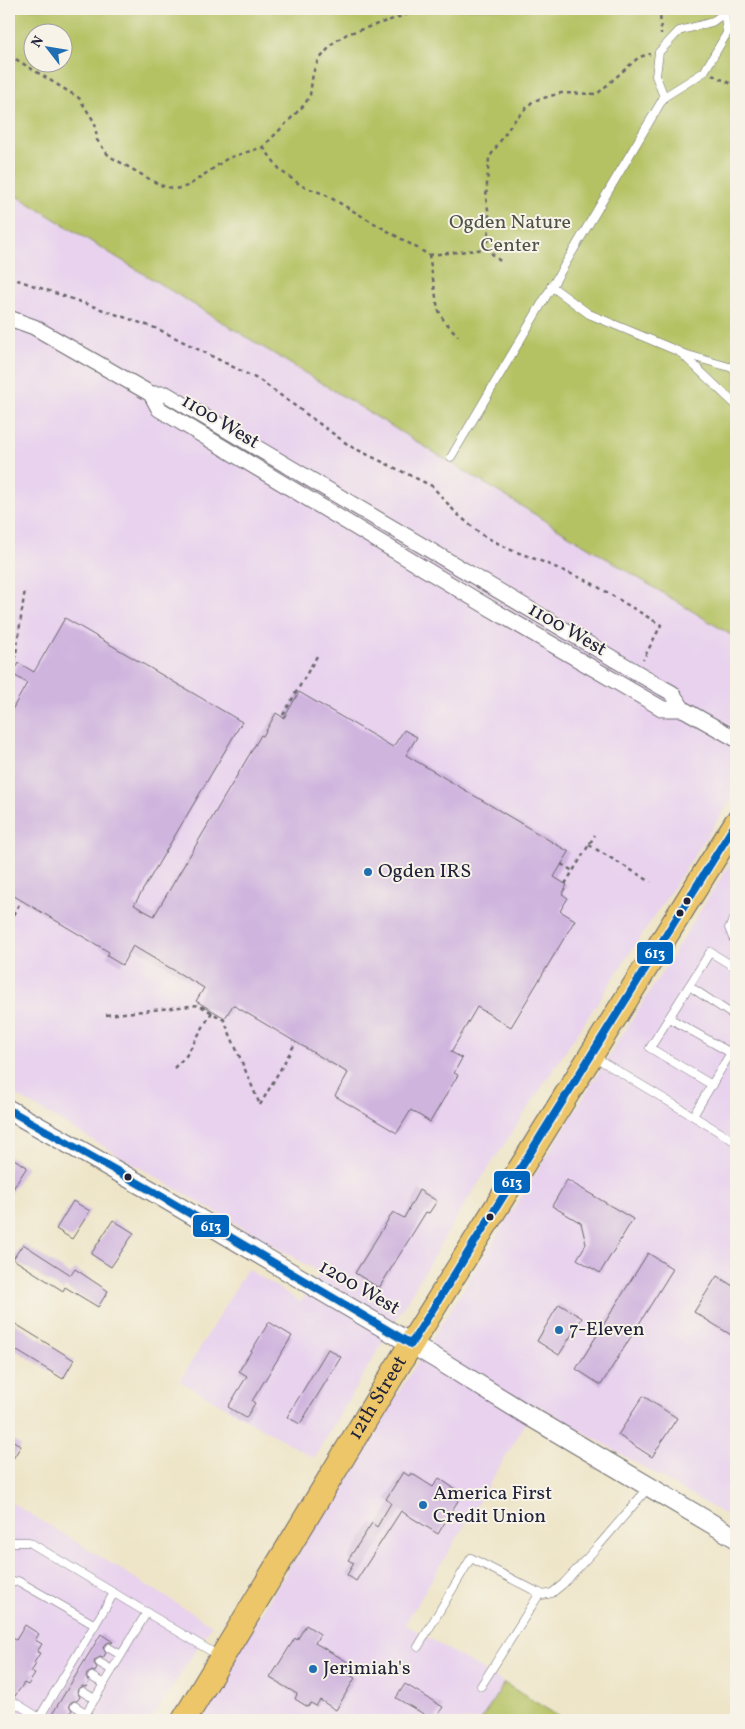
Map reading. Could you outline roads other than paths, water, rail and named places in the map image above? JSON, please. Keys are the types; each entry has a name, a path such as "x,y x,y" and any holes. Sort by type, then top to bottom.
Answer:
{"main road":[{"name":"12th Street","path":"184,1720 411,1344 736,823"}],"street":[{"path":"9,318 34,326 151,394"},
{"name":"1100 West","path":"683,709 663,709 159,409 151,394 166,394 672,693 683,709 736,739"},
{"path":"631,690 638,674"},
{"name":"1200 West","path":"9,1110 169,1201 736,1538"}],"lane":[{"path":"664,97 656,76 659,52 679,31 712,22 726,10"},
{"path":"451,457 664,97 704,72 727,33 726,10"},
{"path":"552,286 590,314 680,352 736,369"},
{"path":"680,352 736,405"},
{"path":"736,916 729,928 733,938 736,940"},
{"path":"712,1085 650,1048 710,952 736,968"},
{"path":"689,986 736,1017"},
{"path":"669,1018 731,1053"},
{"path":"692,1116 736,1044"},
{"path":"591,1055 736,1142"},
{"path":"418,1647 472,1558 543,1595 552,1593 563,1584 600,1544 649,1487"},
{"path":"9,1545 12,1542 29,1542 222,1657"},
{"path":"9,1584 18,1581 95,1626"},
{"path":"9,1699 41,1719 54,1693 114,1593"},
{"path":"481,1686 540,1593"},
{"path":"82,1720 147,1612"},
{"path":"88,1636 97,1641"},
{"path":"109,1648 121,1655"},
{"path":"79,1652 87,1656"},
{"path":"100,1663 112,1670"},
{"path":"71,1665 79,1670"},
{"path":"92,1677 104,1684"},
{"path":"62,1680 70,1684"},
{"path":"83,1692 95,1699"},
{"path":"54,1693 62,1698"},
{"path":"75,1706 86,1713"}],"place":[{"name":"Ogden IRS","path":"368,872"},
{"name":"7-Eleven","path":"559,1330"},
{"name":"America First Credit Union","path":"423,1505"},
{"name":"Jerimiah's","path":"313,1669"}],"park label":[{"name":"Ogden Nature Center","path":"510,234"}]}
